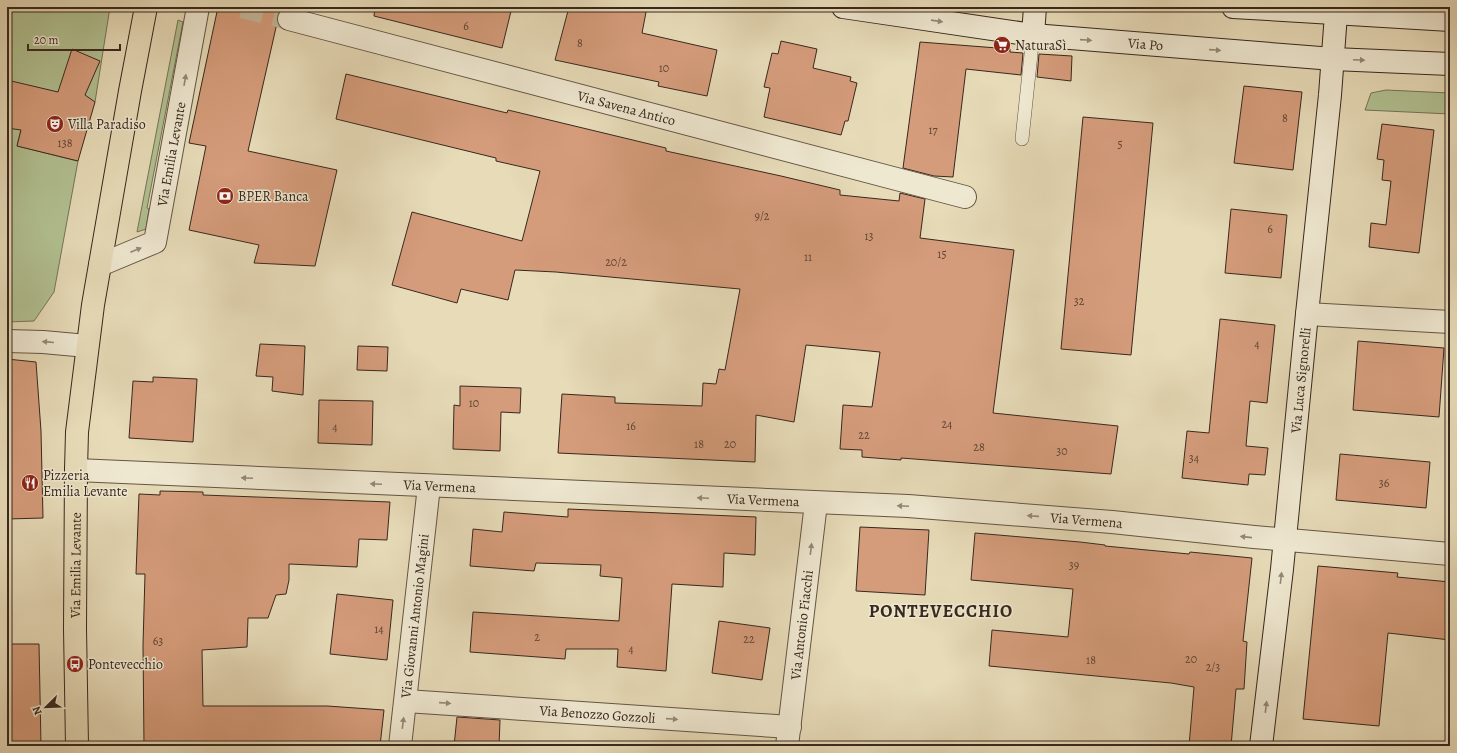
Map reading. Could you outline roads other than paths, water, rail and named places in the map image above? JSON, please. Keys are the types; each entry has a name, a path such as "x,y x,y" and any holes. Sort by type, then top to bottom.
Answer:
{"main road":[{"name":"Via Emilia Levante","path":"77,746 75,657 77,432 87,346 100,265 146,7"}],"street":[{"name":"Via Emilia Levante","path":"100,265 155,242 198,7"},
{"name":"Via Po","path":"843,7 1033,36 1333,59 1450,64"},
{"path":"1033,36 1035,7"},
{"path":"1233,7 1450,20"},
{"name":"Via Luca Signorelli","path":"1261,746 1285,540 1333,59 1336,14"},
{"name":"Via Savena Antico","path":"289,19 965,197"},
{"path":"1307,314 1450,322"},
{"path":"7,341 43,342 87,346"},
{"name":"Via Vermena","path":"76,470 908,506 1112,522 1285,540 1450,554"},
{"name":"Via Giovanni Antonio Magini","path":"400,746 429,486"},
{"name":"Via Antonio Fiacchi","path":"788,736 816,503"},
{"name":"Via Benozzo Gozzoli","path":"406,701 788,736"}],"lane":[{"path":"1022,139 1033,36"}],"tunnel":[{"path":"242,7 289,19"}],"place":[{"name":"NaturaSì","path":"1002,45"},
{"name":"Villa Paradiso","path":"55,124"},
{"name":"BPER Banca","path":"225,196"},
{"name":"Pizzeria Emilia Levante","path":"30,483"},
{"name":"Pontevecchio","path":"75,664"}],"district":[{"name":"PONTEVECCHIO","path":"941,611"}]}
